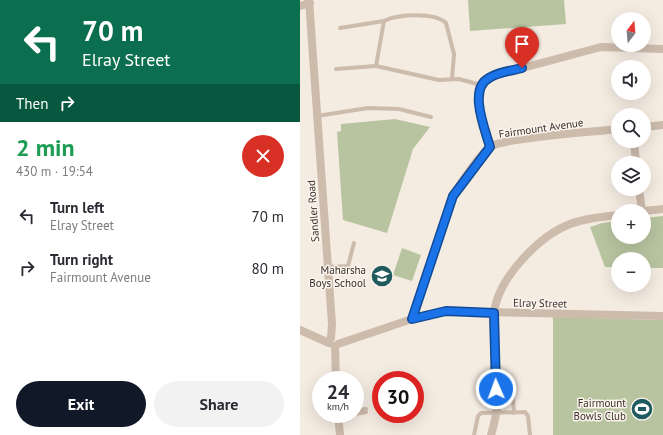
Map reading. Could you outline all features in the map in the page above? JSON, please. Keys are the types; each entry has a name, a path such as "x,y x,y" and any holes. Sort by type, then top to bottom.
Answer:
{"street":[{"path":"300,6 309,1"},
{"name":"Sandler Road","path":"309,1 336,371"},
{"path":"490,147 478,100 481,84 489,78 601,47 663,49"},
{"path":"651,126 663,125"},
{"name":"Fairmount Avenue","path":"412,319 453,196 490,147 513,141 611,130"},
{"path":"651,210 663,209"},
{"path":"491,435 496,414 494,313 500,292 523,260 547,237 571,223 590,218 611,216"},
{"name":"Elray Street","path":"300,330 333,342 350,340 412,319 446,311 663,316"},
{"path":"339,423 340,435"}],"lane":[{"path":"340,28 412,15 445,21 454,54 452,79"},
{"path":"376,66 384,21"},
{"path":"336,69 376,66 434,79 452,79 481,84"},
{"path":"317,116 368,108 394,108 431,117"},
{"path":"328,267 348,266 354,243"},
{"path":"512,383 514,413"},
{"path":"474,435 478,416 484,413 527,414 530,435"}],"green space":[{"path":"468,0 564,0 566,24 470,31"},
{"path":"395,119 430,127 413,149 387,233 343,220 337,132 341,131 341,124"},
{"path":"663,216 663,268 651,268 651,252 611,252 611,267 605,267 590,227 611,222 611,244 651,244 651,217"},
{"path":"402,248 421,255 412,281 393,275"},
{"path":"553,317 663,320 663,435 553,435"}],"place":[{"name":"Maharsha Boys School","path":"382,276"},
{"name":"Fairmount Bowls Club","path":"642,409"}],"route":[{"path":"496,389 494,313 446,311 412,319 453,196 490,147 478,100 478,92 481,84 489,78 522,68"}]}
